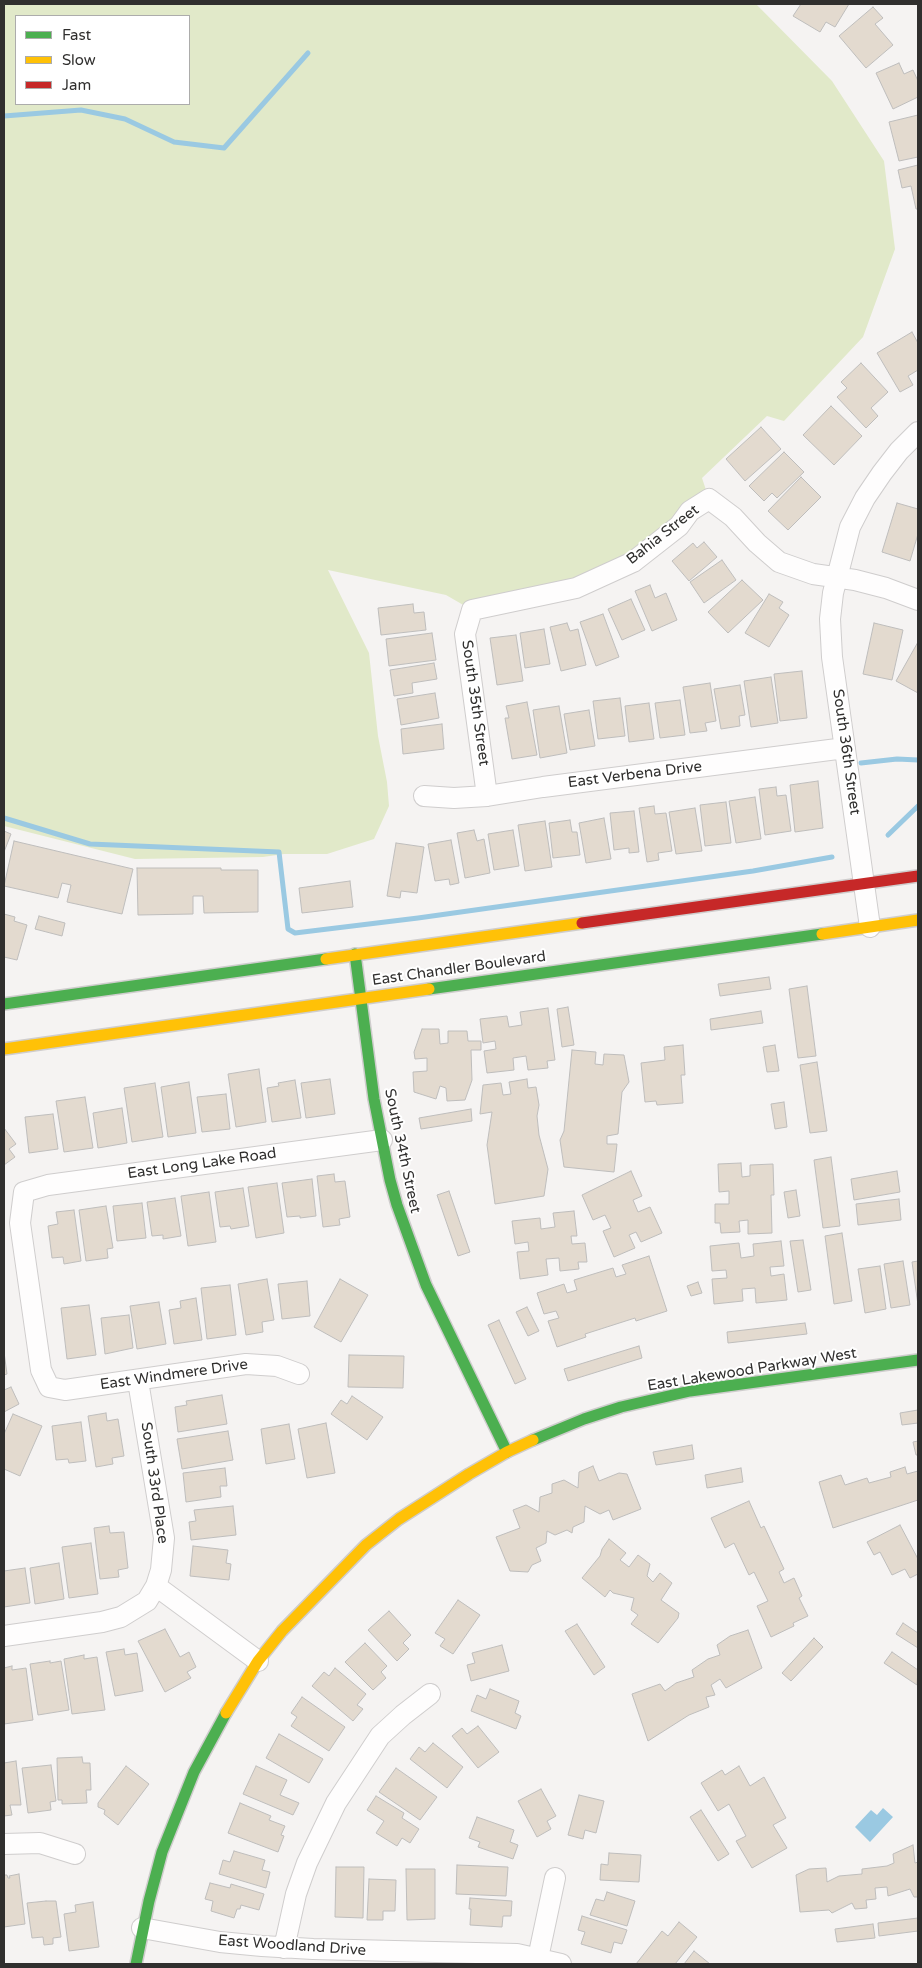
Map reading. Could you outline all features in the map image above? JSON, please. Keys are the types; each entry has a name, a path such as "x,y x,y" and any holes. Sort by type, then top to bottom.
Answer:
{"main road":[{"name":"East Chandler Boulevard","path":"4,1004 918,876"},
{"name":"East Chandler Boulevard","path":"4,1049 918,920"},
{"name":"South 34th Street","path":"355,954 374,1099 397,1206 413,1253 507,1452"},
{"name":"East Lakewood Parkway West","path":"136,1964 142,1928 162,1852 194,1772 221,1720 258,1661 300,1612 366,1545 399,1519 432,1496 507,1452 584,1419 660,1397 690,1391 918,1360"}],"street":[{"name":"South 36th Street","path":"870,926 831,647 830,619 836,578 850,527 865,498 894,458 918,432"},
{"name":"Bahia Street","path":"472,610 576,588 633,562 679,526 690,510 709,499 733,517 757,543 779,562 813,574 836,578"},
{"path":"836,578 886,588 918,600"},
{"name":"South 35th Street","path":"472,610 465,634 487,796"},
{"name":"East Verbena Drive","path":"424,796 454,798 487,796 846,748"},
{"name":"East Long Lake Road","path":"49,1387 41,1370 20,1223 24,1192 48,1185 382,1140"},
{"name":"East Windmere Drive","path":"49,1387 65,1390 246,1364 277,1366 299,1374"},
{"name":"South 33rd Place","path":"138,1380 164,1538 161,1570 156,1586"},
{"path":"4,1636 102,1622 121,1617 147,1601 156,1586 258,1661"},
{"path":"284,1948 296,1894 307,1863 336,1803 380,1736 430,1694"},
{"path":"4,1844 40,1843 75,1854"},
{"path":"538,1958 555,1878"},
{"name":"East Woodland Drive","path":"142,1928 220,1942 284,1948 517,1954 561,1964"}],"green space":[{"path":"4,4 756,4 832,81 884,161 895,249 863,337 784,421 767,416 702,478 709,499 633,562 472,610 446,595 328,570 369,653 378,736 387,782 389,806 374,839 327,854 135,859 4,826"}],"water":[{"path":"883,1808 893,1817 870,1842 855,1827 871,1810 877,1815"}],"building":[{"path":"801,4 849,4 835,27 826,22 820,32 793,16"},
{"path":"873,7 883,18 875,24 893,45 866,68 839,36"},
{"path":"899,63 904,74 913,70 918,81 918,97 893,109 876,73"},
{"path":"918,115 918,157 899,161 889,122"},
{"path":"918,165 918,209 916,209 911,186 902,188 898,170"},
{"path":"912,332 918,343 918,370 908,376 913,385 900,392 877,353"},
{"path":"861,363 888,392 871,408 878,416 866,428 837,397 847,388 841,382"},
{"path":"831,406 862,436 834,465 803,435"},
{"path":"761,427 781,449 745,481 726,459"},
{"path":"784,452 804,472 777,498 772,493 764,501 749,486"},
{"path":"801,477 821,497 788,530 768,511"},
{"path":"897,503 918,509 918,534 910,561 882,552"},
{"path":"704,542 717,557 689,581 672,561 693,543 697,548"},
{"path":"722,560 736,580 704,603 690,582"},
{"path":"742,580 763,600 728,633 708,612"},
{"path":"650,585 655,598 666,593 677,620 652,631 635,591"},
{"path":"769,594 783,602 779,608 789,615 769,647 745,633"},
{"path":"631,599 645,630 622,640 608,609"},
{"path":"413,604 414,613 424,612 426,630 381,635 378,608"},
{"path":"603,614 619,657 596,666 580,622"},
{"path":"567,623 570,631 578,629 586,665 561,671 550,627"},
{"path":"874,623 903,630 892,680 863,674"},
{"path":"544,629 550,664 525,668 520,633"},
{"path":"432,633 436,660 389,666 386,639"},
{"path":"516,635 523,681 497,685 490,638"},
{"path":"918,642 918,693 896,681"},
{"path":"434,663 437,679 412,683 413,693 394,696 390,670"},
{"path":"802,671 807,718 780,721 774,674"},
{"path":"771,677 778,723 751,727 744,681"},
{"path":"710,683 716,721 705,723 707,731 690,733 683,687"},
{"path":"740,685 745,715 739,716 740,726 721,729 714,689"},
{"path":"435,693 439,718 401,725 397,699"},
{"path":"620,698 625,736 598,739 593,701"},
{"path":"680,700 685,735 660,738 655,703"},
{"path":"527,702 537,755 512,759 505,718 509,718 506,706"},
{"path":"649,703 654,739 629,742 625,706"},
{"path":"559,706 567,753 540,758 533,710"},
{"path":"589,710 595,746 570,750 564,714"},
{"path":"442,724 444,749 403,754 401,729"},
{"path":"818,781 823,828 795,832 790,785"},
{"path":"776,787 777,796 786,795 791,831 765,835 759,789"},
{"path":"755,797 761,839 736,843 729,801"},
{"path":"726,802 731,843 705,846 700,805"},
{"path":"654,806 655,814 666,813 672,851 658,853 659,860 647,862 639,808"},
{"path":"695,808 702,851 676,854 669,812"},
{"path":"634,811 639,852 629,853 629,848 614,850 610,813"},
{"path":"604,818 611,859 586,863 579,823"},
{"path":"570,820 572,832 577,832 580,855 553,858 549,823"},
{"path":"545,821 552,867 525,871 518,825"},
{"path":"474,830 477,841 484,839 490,873 465,878 457,833"},
{"path":"513,830 519,866 494,870 488,834"},
{"path":"4,831 11,834 4,852"},
{"path":"451,840 459,883 450,885 449,879 435,881 428,844"},
{"path":"14,841 133,869 122,914 67,902 71,885 62,883 58,898 4,886"},
{"path":"396,843 424,847 417,893 401,891 400,898 387,896"},
{"path":"137,868 258,870 258,912 204,913 203,896 193,896 193,914 138,915"},
{"path":"350,881 353,907 302,913 299,888"},
{"path":"4,914 15,917 14,921 27,925 17,960 4,957"},
{"path":"39,916 65,923 62,936 35,929"},
{"path":"769,977 771,989 720,996 718,984"},
{"path":"807,986 816,1056 798,1058 789,989"},
{"path":"568,1007 574,1045 562,1047 557,1009"},
{"path":"548,1008 555,1060 547,1061 548,1068 528,1070 526,1056 513,1058 514,1070 487,1073 484,1051 496,1049 495,1041 483,1043 480,1019 507,1016 509,1027 522,1025 520,1012"},
{"path":"761,1011 763,1023 711,1030 710,1019"},
{"path":"422,1029 439,1029 440,1044 448,1043 448,1031 467,1031 468,1041 481,1041 481,1050 471,1050 472,1080 465,1100 447,1101 446,1088 440,1086 436,1099 414,1092 413,1072 427,1071 427,1058 415,1059 414,1052"},
{"path":"683,1045 685,1075 681,1075 683,1103 657,1105 656,1101 645,1102 641,1063 665,1060 664,1047"},
{"path":"775,1045 779,1071 767,1072 763,1047"},
{"path":"572,1050 596,1052 595,1064 603,1065 604,1054 624,1055 629,1082 622,1092 618,1134 607,1136 607,1144 617,1144 614,1172 564,1167 560,1140 564,1131"},
{"path":"817,1062 827,1131 810,1133 800,1065"},
{"path":"259,1069 266,1122 236,1127 228,1074"},
{"path":"330,1079 335,1114 306,1118 301,1083"},
{"path":"527,1079 528,1088 536,1087 539,1105 537,1116 539,1135 548,1169 544,1196 495,1204 487,1145 492,1112 480,1114 483,1085 501,1083 503,1095 511,1094 509,1082"},
{"path":"295,1080 301,1118 272,1122 267,1088 279,1086 278,1083"},
{"path":"189,1082 196,1133 168,1137 161,1087"},
{"path":"155,1083 163,1137 132,1142 124,1088"},
{"path":"226,1094 230,1129 202,1132 197,1097"},
{"path":"85,1097 93,1148 64,1152 56,1101"},
{"path":"784,1102 787,1127 775,1129 771,1104"},
{"path":"122,1108 127,1143 98,1148 93,1113"},
{"path":"471,1109 472,1121 421,1129 419,1118"},
{"path":"53,1114 58,1149 29,1153 25,1117"},
{"path":"4,1128 16,1144 9,1149 15,1157 4,1165"},
{"path":"831,1157 840,1226 823,1228 814,1160"},
{"path":"741,1163 742,1177 750,1176 750,1165 773,1164 774,1195 771,1195 772,1233 748,1234 748,1220 739,1221 740,1232 721,1233 720,1223 715,1223 715,1204 729,1204 729,1191 719,1192 718,1164"},
{"path":"631,1171 642,1196 633,1200 638,1212 650,1207 662,1233 641,1242 636,1232 629,1235 635,1248 614,1257 603,1231 611,1228 605,1215 593,1220 582,1195"},
{"path":"897,1171 900,1192 854,1200 851,1179"},
{"path":"334,1174 335,1182 345,1181 350,1217 339,1219 340,1225 323,1227 317,1176"},
{"path":"312,1179 316,1216 287,1217 282,1183"},
{"path":"277,1183 284,1233 256,1238 248,1187"},
{"path":"243,1188 249,1226 231,1229 230,1226 220,1227 215,1192"},
{"path":"796,1190 800,1216 788,1218 784,1192"},
{"path":"449,1191 470,1252 458,1256 437,1195"},
{"path":"209,1192 216,1242 188,1246 181,1196"},
{"path":"175,1198 181,1236 163,1239 163,1235 152,1236 147,1202"},
{"path":"899,1199 901,1220 858,1225 856,1204"},
{"path":"142,1203 146,1238 117,1241 113,1206"},
{"path":"106,1206 113,1248 107,1249 108,1258 86,1261 79,1210"},
{"path":"74,1210 81,1261 64,1264 63,1257 52,1258 48,1226 58,1224 56,1212"},
{"path":"574,1211 577,1236 571,1236 572,1244 585,1243 587,1262 578,1262 579,1269 560,1271 559,1258 546,1259 548,1275 520,1279 517,1252 529,1251 528,1242 515,1244 512,1221 540,1218 541,1229 555,1227 553,1213"},
{"path":"842,1233 852,1301 834,1304 825,1236"},
{"path":"803,1240 811,1290 798,1292 790,1241"},
{"path":"781,1241 784,1266 770,1267 771,1276 784,1274 787,1300 756,1303 755,1288 742,1289 743,1301 714,1304 712,1279 727,1278 726,1270 712,1271 710,1246 739,1243 741,1258 754,1256 753,1244"},
{"path":"649,1256 667,1311 636,1321 635,1318 585,1334 586,1337 557,1347 548,1321 559,1318 556,1311 544,1314 537,1293 564,1284 567,1293 577,1290 574,1280 613,1268 616,1277 626,1274 622,1265"},
{"path":"903,1261 910,1305 891,1308 884,1264"},
{"path":"918,1261 918,1305 912,1262"},
{"path":"880,1266 886,1309 865,1313 858,1269"},
{"path":"267,1279 274,1320 262,1322 263,1332 246,1335 238,1284"},
{"path":"340,1279 368,1295 341,1342 314,1327"},
{"path":"307,1281 310,1316 282,1319 278,1284"},
{"path":"698,1282 702,1293 691,1296 687,1286"},
{"path":"230,1285 236,1335 207,1339 201,1288"},
{"path":"196,1298 202,1340 174,1344 169,1310 181,1308 180,1301"},
{"path":"159,1302 166,1344 137,1349 130,1306"},
{"path":"89,1305 96,1355 67,1359 61,1308"},
{"path":"527,1307 539,1331 528,1336 516,1312"},
{"path":"129,1315 133,1348 105,1354 101,1318"},
{"path":"499,1320 526,1379 515,1384 488,1325"},
{"path":"805,1323 807,1334 728,1343 727,1332"},
{"path":"639,1346 642,1358 568,1381 564,1369"},
{"path":"4,1352 7,1374 4,1375"},
{"path":"349,1355 404,1356 403,1388 348,1387"},
{"path":"11,1387 19,1404 4,1412 4,1390"},
{"path":"222,1395 227,1424 178,1432 175,1407 187,1405 186,1401"},
{"path":"352,1396 383,1417 367,1440 331,1414 341,1400 347,1404"},
{"path":"918,1410 918,1423 902,1425 900,1413"},
{"path":"106,1413 107,1421 118,1419 124,1456 112,1458 113,1464 96,1467 88,1416"},
{"path":"13,1414 42,1426 20,1476 4,1469 4,1434"},
{"path":"81,1422 86,1461 69,1463 68,1459 56,1460 52,1426"},
{"path":"326,1423 335,1473 307,1478 298,1429"},
{"path":"289,1424 295,1459 266,1464 261,1429"},
{"path":"228,1431 233,1460 182,1469 177,1439"},
{"path":"918,1441 918,1455 916,1455 913,1442"},
{"path":"692,1445 694,1459 656,1465 653,1452"},
{"path":"593,1466 599,1481 619,1473 627,1474 641,1509 613,1520 609,1510 600,1514 585,1506 584,1522 573,1527 572,1533 567,1530 555,1535 547,1531 546,1543 536,1548 541,1561 532,1565 528,1572 510,1571 496,1537 520,1528 513,1510 526,1505 539,1512 540,1497 552,1493 552,1484 564,1480 578,1488 579,1472"},
{"path":"905,1467 907,1474 918,1471 918,1500 833,1528 819,1482 841,1475 845,1485 867,1478 869,1483 891,1477 890,1472"},
{"path":"225,1468 227,1486 220,1486 221,1497 186,1502 183,1473"},
{"path":"741,1468 743,1482 707,1488 705,1475"},
{"path":"749,1501 761,1528 764,1526 784,1569 779,1572 784,1583 794,1578 802,1596 799,1598 808,1616 793,1623 794,1626 771,1637 757,1606 768,1601 754,1572 749,1575 734,1543 725,1548 711,1518"},
{"path":"233,1506 236,1535 191,1540 189,1522 196,1521 194,1510"},
{"path":"900,1525 918,1559 918,1574 910,1578 905,1569 892,1575 880,1552 874,1555 867,1542"},
{"path":"109,1526 110,1533 124,1532 128,1568 118,1570 119,1577 100,1579 94,1528"},
{"path":"609,1539 626,1553 620,1560 629,1567 638,1555 650,1564 647,1576 653,1582 660,1573 672,1583 661,1600 679,1613 678,1618 658,1643 631,1624 638,1615 631,1610 634,1598 613,1593 610,1590 605,1597 582,1578 600,1556 602,1549"},
{"path":"91,1543 98,1594 69,1598 62,1547"},
{"path":"193,1546 228,1550 226,1563 231,1564 229,1580 190,1576"},
{"path":"59,1563 64,1599 35,1604 30,1568"},
{"path":"25,1568 30,1603 4,1607 4,1571"},
{"path":"458,1600 480,1615 453,1654 440,1646 445,1639 435,1633"},
{"path":"389,1611 411,1635 403,1643 409,1649 397,1661 368,1630"},
{"path":"903,1623 918,1633 918,1648 896,1634"},
{"path":"577,1624 605,1667 594,1675 565,1631"},
{"path":"165,1629 180,1657 189,1652 196,1667 187,1672 191,1678 165,1692 138,1641"},
{"path":"748,1630 762,1668 726,1688 720,1679 711,1685 715,1695 706,1697 709,1707 689,1715 648,1741 632,1694 660,1684 665,1691 676,1683 694,1677 692,1670 708,1659 720,1655 717,1645 730,1636"},
{"path":"814,1638 823,1647 791,1681 782,1673"},
{"path":"365,1643 387,1666 381,1672 386,1678 373,1690 345,1662"},
{"path":"502,1645 509,1671 471,1681 467,1665 475,1663 472,1653"},
{"path":"124,1649 125,1655 137,1653 143,1691 115,1696 106,1652"},
{"path":"892,1652 918,1670 917,1685 884,1663"},
{"path":"84,1655 84,1659 97,1657 105,1710 72,1714 64,1659"},
{"path":"50,1661 50,1663 61,1661 69,1710 38,1715 30,1664"},
{"path":"12,1666 12,1670 26,1668 33,1720 4,1724 4,1668"},
{"path":"335,1668 366,1694 357,1705 363,1709 353,1721 312,1686 324,1672 329,1676"},
{"path":"490,1689 519,1701 515,1713 521,1716 516,1729 471,1711 477,1695 486,1699"},
{"path":"302,1697 345,1727 329,1751 291,1726 297,1717 291,1713"},
{"path":"478,1726 499,1752 478,1768 452,1736 462,1728 467,1734"},
{"path":"279,1734 323,1759 309,1783 266,1758"},
{"path":"433,1743 463,1767 447,1788 410,1759 419,1747 425,1752"},
{"path":"82,1757 83,1763 90,1763 91,1790 86,1790 87,1803 62,1804 62,1800 58,1800 57,1758"},
{"path":"16,1761 21,1805 10,1805 12,1815 4,1816 4,1763"},
{"path":"51,1765 56,1801 50,1802 51,1810 28,1813 22,1768"},
{"path":"126,1766 149,1784 118,1825 104,1814 105,1810 98,1807 98,1803"},
{"path":"256,1766 287,1780 280,1795 299,1803 293,1815 243,1794"},
{"path":"739,1766 750,1786 764,1777 786,1818 773,1825 787,1848 752,1868 736,1841 746,1836 729,1804 718,1811 701,1783 722,1770 725,1775"},
{"path":"396,1768 437,1797 420,1820 379,1792"},
{"path":"541,1789 556,1816 547,1821 551,1829 537,1837 518,1801"},
{"path":"579,1795 604,1801 596,1833 585,1830 583,1839 568,1835"},
{"path":"376,1796 404,1813 402,1818 419,1829 410,1843 402,1838 397,1846 376,1833 384,1821 367,1810"},
{"path":"240,1803 271,1816 269,1820 285,1826 281,1835 284,1836 278,1852 228,1833"},
{"path":"701,1810 729,1854 718,1861 690,1817"},
{"path":"477,1817 514,1830 510,1842 518,1845 513,1859 478,1847 480,1842 469,1838"},
{"path":"913,1845 915,1863 918,1862 918,1897 914,1897 910,1889 888,1896 887,1887 875,1888 876,1899 866,1900 867,1908 855,1909 852,1903 832,1913 829,1910 800,1912 796,1875 809,1869 826,1868 827,1882 839,1876 862,1874 862,1869 887,1866 894,1863 893,1854"},
{"path":"234,1851 265,1860 262,1870 270,1872 266,1888 219,1874 223,1860 230,1862"},
{"path":"609,1853 641,1855 639,1882 600,1880 601,1864 608,1865"},
{"path":"457,1865 508,1867 506,1896 456,1894"},
{"path":"336,1867 364,1867 363,1918 335,1917"},
{"path":"406,1869 435,1869 435,1919 407,1920"},
{"path":"19,1874 25,1924 4,1927 4,1875 10,1878 9,1876"},
{"path":"369,1879 396,1880 395,1911 383,1911 383,1920 367,1920"},
{"path":"210,1883 230,1888 231,1884 264,1894 259,1910 241,1905 240,1909 237,1909 234,1918 211,1911 213,1901 205,1899"},
{"path":"607,1892 635,1901 627,1926 590,1915 596,1899 604,1901"},
{"path":"470,1898 512,1901 511,1916 503,1916 502,1927 470,1925"},
{"path":"56,1901 61,1937 53,1938 53,1944 44,1945 43,1937 32,1938 27,1903"},
{"path":"93,1902 99,1947 69,1951 64,1914 76,1912 75,1905"},
{"path":"582,1916 627,1930 622,1944 614,1942 611,1953 581,1944 585,1932 578,1930"},
{"path":"918,1918 918,1931 879,1936 878,1923"},
{"path":"679,1922 697,1937 675,1964 636,1964 662,1931 668,1936"},
{"path":"873,1924 875,1938 837,1942 835,1929"},
{"path":"694,1951 710,1964 684,1964"}],"waterway":[{"path":"4,116 81,110 125,119 174,142 224,148 308,53"},
{"path":"861,763 897,759 918,760"},
{"path":"888,835 918,806"},
{"path":"4,818 90,844 279,852 288,929 295,933 418,918 753,871 832,857"}],"traffic: fast":[{"path":"429,989 822,934"},
{"path":"355,954 374,1099 390,1180 397,1205 426,1285 507,1452"},
{"path":"4,1004 326,959"},
{"path":"533,1440 584,1419 621,1407 690,1391 918,1360"},
{"path":"136,1964 149,1901 162,1852 194,1772 226,1713"}],"traffic: slow":[{"path":"822,934 918,920"},
{"path":"326,959 582,923"},
{"path":"4,1049 429,989"},
{"path":"226,1713 258,1661 282,1631 366,1545 399,1519 469,1474 507,1452 533,1440"}],"traffic: jam":[{"path":"582,923 918,876"}]}
